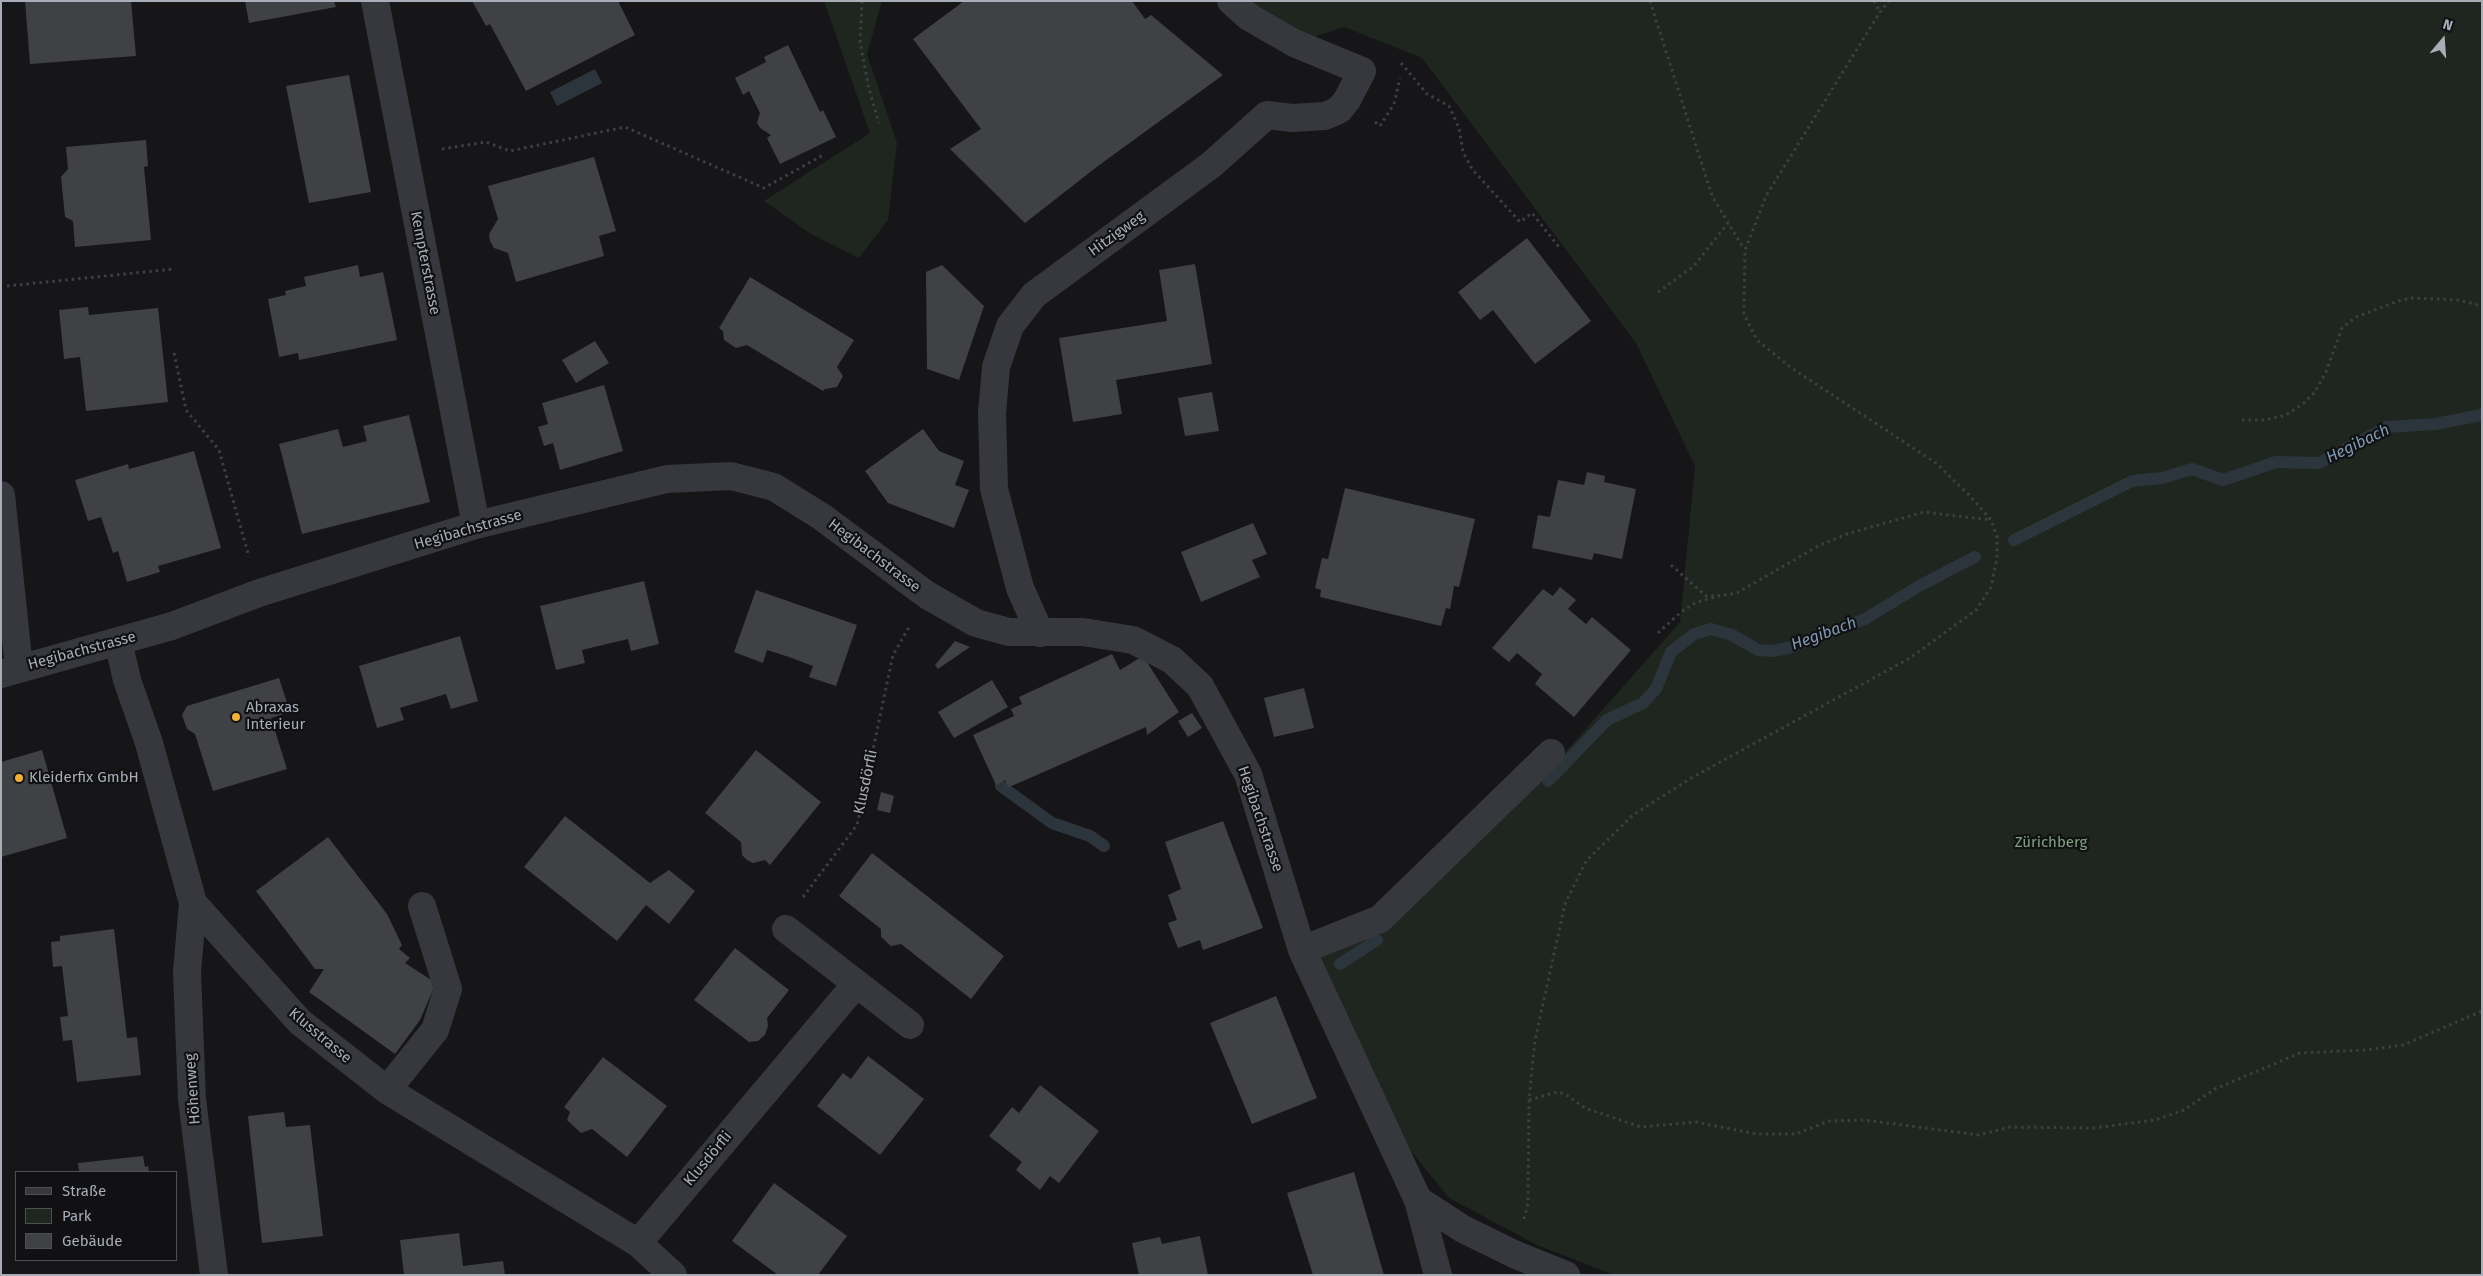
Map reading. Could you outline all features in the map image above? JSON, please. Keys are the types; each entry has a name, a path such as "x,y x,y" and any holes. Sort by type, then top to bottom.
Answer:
{"street":[{"name":"Kempterstrasse","path":"375,1 476,525"},
{"name":"Hitzigweg","path":"1040,633 1020,588 994,489 992,413 996,367 1010,326 1034,294 1211,165 1267,115 1292,118 1325,116 1339,110 1347,100 1362,72 1294,43 1249,17 1231,1"},
{"name":"Hegibachstrasse","path":"10,671 172,626 260,593 476,525 668,479 730,476 774,487 822,517 927,595 976,623 1009,632 1082,632 1133,640 1172,660 1200,686 1248,774 1302,950 1418,1200 1438,1275"},
{"path":"1,495 10,671"},
{"name":"Klusstrasse","path":"118,641 127,680 149,743 192,903 300,1022 387,1090 638,1242 674,1275"},
{"path":"1302,950 1380,919 1551,753"},
{"name":"Höhenweg","path":"192,903 187,972 192,1099 214,1275"},
{"path":"387,1090 435,1030 448,989 422,906"},
{"path":"786,929 910,1025"},
{"name":"Klusdörfli","path":"638,1242 856,984"},
{"path":"1418,1200 1463,1229 1516,1255 1566,1275"}],"path":[{"path":"862,1 860,42 869,89 879,123"},
{"path":"1650,1 1712,196 1745,250"},
{"path":"1874,1 1880,12"},
{"path":"1516,1255 1528,1203 1530,1100 1535,1040 1565,904 1586,862 1633,815 1693,777 1910,658 1976,610 1991,587 1997,558 1997,536 1991,520 1970,496 1936,463 1790,367 1757,340 1744,314 1745,250 1766,196 1880,12 1889,1"},
{"path":"1401,63 1427,94 1449,106 1459,128 1463,152 1472,169 1520,222 1532,213 1559,246"},
{"path":"404,154 486,142 510,151 625,126 764,188 826,154"},
{"path":"1658,292 1694,266 1728,223"},
{"path":"7,286 174,269"},
{"path":"2242,420 2265,420 2286,415 2304,403 2326,372 2342,328 2356,317 2401,300 2413,298 2458,300 2482,306"},
{"path":"174,353 186,410 219,450 260,593"},
{"path":"1658,633 1681,612 1696,603 1718,596 1737,593 1757,583 1820,544 1909,515 1924,512 1991,520"},
{"path":"1670,565 1706,596 1718,596"},
{"name":"Klusdörfli","path":"786,929 802,898 857,825 893,655 927,595"},
{"path":"1530,1100 1557,1092 1565,1094 1585,1108 1641,1127 1696,1122 1756,1134 1796,1134 1829,1122 1864,1120 1979,1135 2010,1127 2094,1128 2156,1120 2184,1110 2215,1089 2300,1053 2367,1050 2403,1045 2482,1011"}],"green space":[{"path":"824,1 882,1 867,54 897,143 888,220 859,258 811,234 764,201 870,133"},
{"name":"Zürichberg","path":"1250,1 2482,1 2482,1275 1614,1275 1537,1245 1449,1198 1403,1141 1321,957 1553,766 1680,622 1695,466 1636,343 1422,58 1344,27 1294,43"}],"shaded area":[{"path":"595,69 602,83 557,106 550,92"}],"building":[{"path":"25,1 131,1 136,56 30,64"},
{"path":"245,1 334,1 336,7 249,23"},
{"path":"472,1 618,1 635,35 526,91 490,24 486,26"},
{"path":"964,1 1132,1 1145,19 1151,15 1223,75 1098,166 1025,223 950,149 981,129 913,39"},
{"path":"788,45 820,112 823,110 836,137 780,164 767,138 771,135 760,128 757,123 760,113 749,91 743,95 735,78 766,62 764,57"},
{"path":"349,75 371,192 309,203 286,86"},
{"path":"146,140 148,166 144,167 151,240 75,247 73,221 65,217 61,177 68,169 66,147"},
{"path":"594,157 616,231 599,236 604,256 516,282 508,253 494,248 490,241 489,234 498,219 488,186"},
{"path":"1527,238 1591,321 1535,364 1493,310 1480,320 1458,292"},
{"path":"1195,264 1212,364 1116,380 1122,414 1073,422 1059,338 1167,321 1159,270"},
{"path":"358,265 360,277 383,272 397,340 299,360 298,353 279,357 268,299 286,295 285,291 306,286 304,277"},
{"path":"942,265 984,306 959,380 927,369 926,272"},
{"path":"750,277 854,340 837,367 843,376 837,387 823,391 747,345 736,348 724,340 723,331 719,328"},
{"path":"88,307 89,315 158,308 168,402 86,411 80,357 64,359 59,310"},
{"path":"595,341 609,363 576,383 562,360"},
{"path":"604,385 623,451 560,470 553,443 544,446 538,427 548,424 542,403"},
{"path":"1212,392 1219,431 1185,436 1178,398"},
{"path":"409,415 430,502 302,534 279,444 338,429 343,447 367,441 363,426"},
{"path":"923,429 939,451 964,461 955,485 969,490 954,528 888,503 865,471"},
{"path":"194,451 221,548 158,566 160,572 127,582 118,551 113,553 101,517 88,521 75,480 128,464 129,469"},
{"path":"1587,472 1605,476 1604,482 1636,489 1622,559 1594,553 1592,560 1532,548 1538,515 1550,517 1558,480 1584,485"},
{"path":"1345,488 1475,519 1459,587 1454,586 1450,609 1446,608 1441,626 1320,597 1321,590 1315,588 1322,558 1328,559"},
{"path":"1253,523 1267,554 1252,560 1260,577 1201,602 1181,552"},
{"path":"644,581 659,644 631,651 628,639 582,650 585,663 556,670 540,606"},
{"path":"1560,587 1576,600 1568,609 1586,624 1592,617 1631,650 1574,717 1535,684 1542,674 1517,653 1509,662 1492,648 1543,589 1553,596"},
{"path":"756,590 857,625 836,686 809,677 813,666 789,657 767,650 763,663 734,652"},
{"path":"460,636 478,701 451,709 446,694 400,708 404,720 377,728 359,666"},
{"path":"955,641 970,647 938,669 935,665"},
{"path":"1112,654 1120,670 1143,656 1179,712 1147,735 1146,727 1014,785 1008,787 1005,780 996,785 973,735 1014,716 1011,709 1022,704 1019,697"},
{"path":"279,678 290,712 271,718 287,769 213,791 195,734 187,729 182,715 187,706"},
{"path":"992,680 1008,707 954,738 938,712"},
{"path":"1304,688 1314,728 1274,737 1264,698"},
{"path":"1192,713 1202,728 1188,737 1178,721"},
{"path":"42,750 67,838 1,857 1,762"},
{"path":"756,750 821,802 770,865 765,860 753,863 747,860 742,855 741,842 705,813"},
{"path":"881,792 894,796 890,813 877,810"},
{"path":"565,816 650,883 669,870 695,891 669,924 646,905 617,941 524,867"},
{"path":"1223,821 1263,928 1203,950 1200,940 1178,948 1168,923 1177,920 1168,895 1181,889 1165,842"},
{"path":"328,837 387,914 402,945 399,949 410,958 405,963 436,983 420,1020 395,1054 309,992 324,969 315,969 256,891"},
{"path":"872,853 1004,956 971,999 901,944 891,946 881,937 881,929 839,896"},
{"path":"114,929 127,1038 137,1037 141,1075 77,1082 72,1040 63,1041 60,1017 68,1016 62,966 53,967 51,942 60,941 60,936"},
{"path":"735,948 789,990 767,1018 768,1026 765,1035 758,1041 749,1042 694,1000"},
{"path":"1276,996 1317,1098 1252,1124 1210,1023"},
{"path":"868,1056 924,1099 880,1155 817,1106 843,1073 851,1079"},
{"path":"603,1057 667,1106 627,1157 592,1129 581,1133 567,1120 570,1112 564,1107"},
{"path":"1040,1085 1099,1131 1059,1183 1050,1176 1040,1190 1016,1170 1022,1162 989,1136 1012,1107 1019,1113"},
{"path":"284,1112 286,1127 310,1125 323,1236 262,1243 248,1116"},
{"path":"143,1156 145,1167 148,1166 149,1171 79,1171 78,1163"},
{"path":"1354,1172 1384,1275 1313,1275 1287,1193"},
{"path":"774,1183 847,1236 818,1275 778,1275 732,1241"},
{"path":"459,1233 463,1266 503,1261 505,1275 404,1275 400,1240"},
{"path":"1200,1236 1208,1275 1139,1275 1132,1243 1160,1237 1162,1244"}],"waterway":[{"name":"Hegibach","path":"2014,540 2132,481 2162,478 2192,469 2223,480 2276,462 2319,463 2387,427 2435,424 2482,415"},
{"name":"Hegibach","path":"1548,781 1607,720 1643,703 1656,689 1671,652 1694,634 1711,629 1732,635 1758,650 1772,651 1789,648 1865,619 1919,586 1975,557"},
{"name":"Hegibach","path":"1001,786 1052,823 1090,836 1104,846"},
{"name":"Hegibach","path":"1340,964 1377,940"}],"place":[{"name":"Abraxas Interieur","path":"236,717"},
{"name":"Kleiderfix GmbH","path":"19,778"}]}
